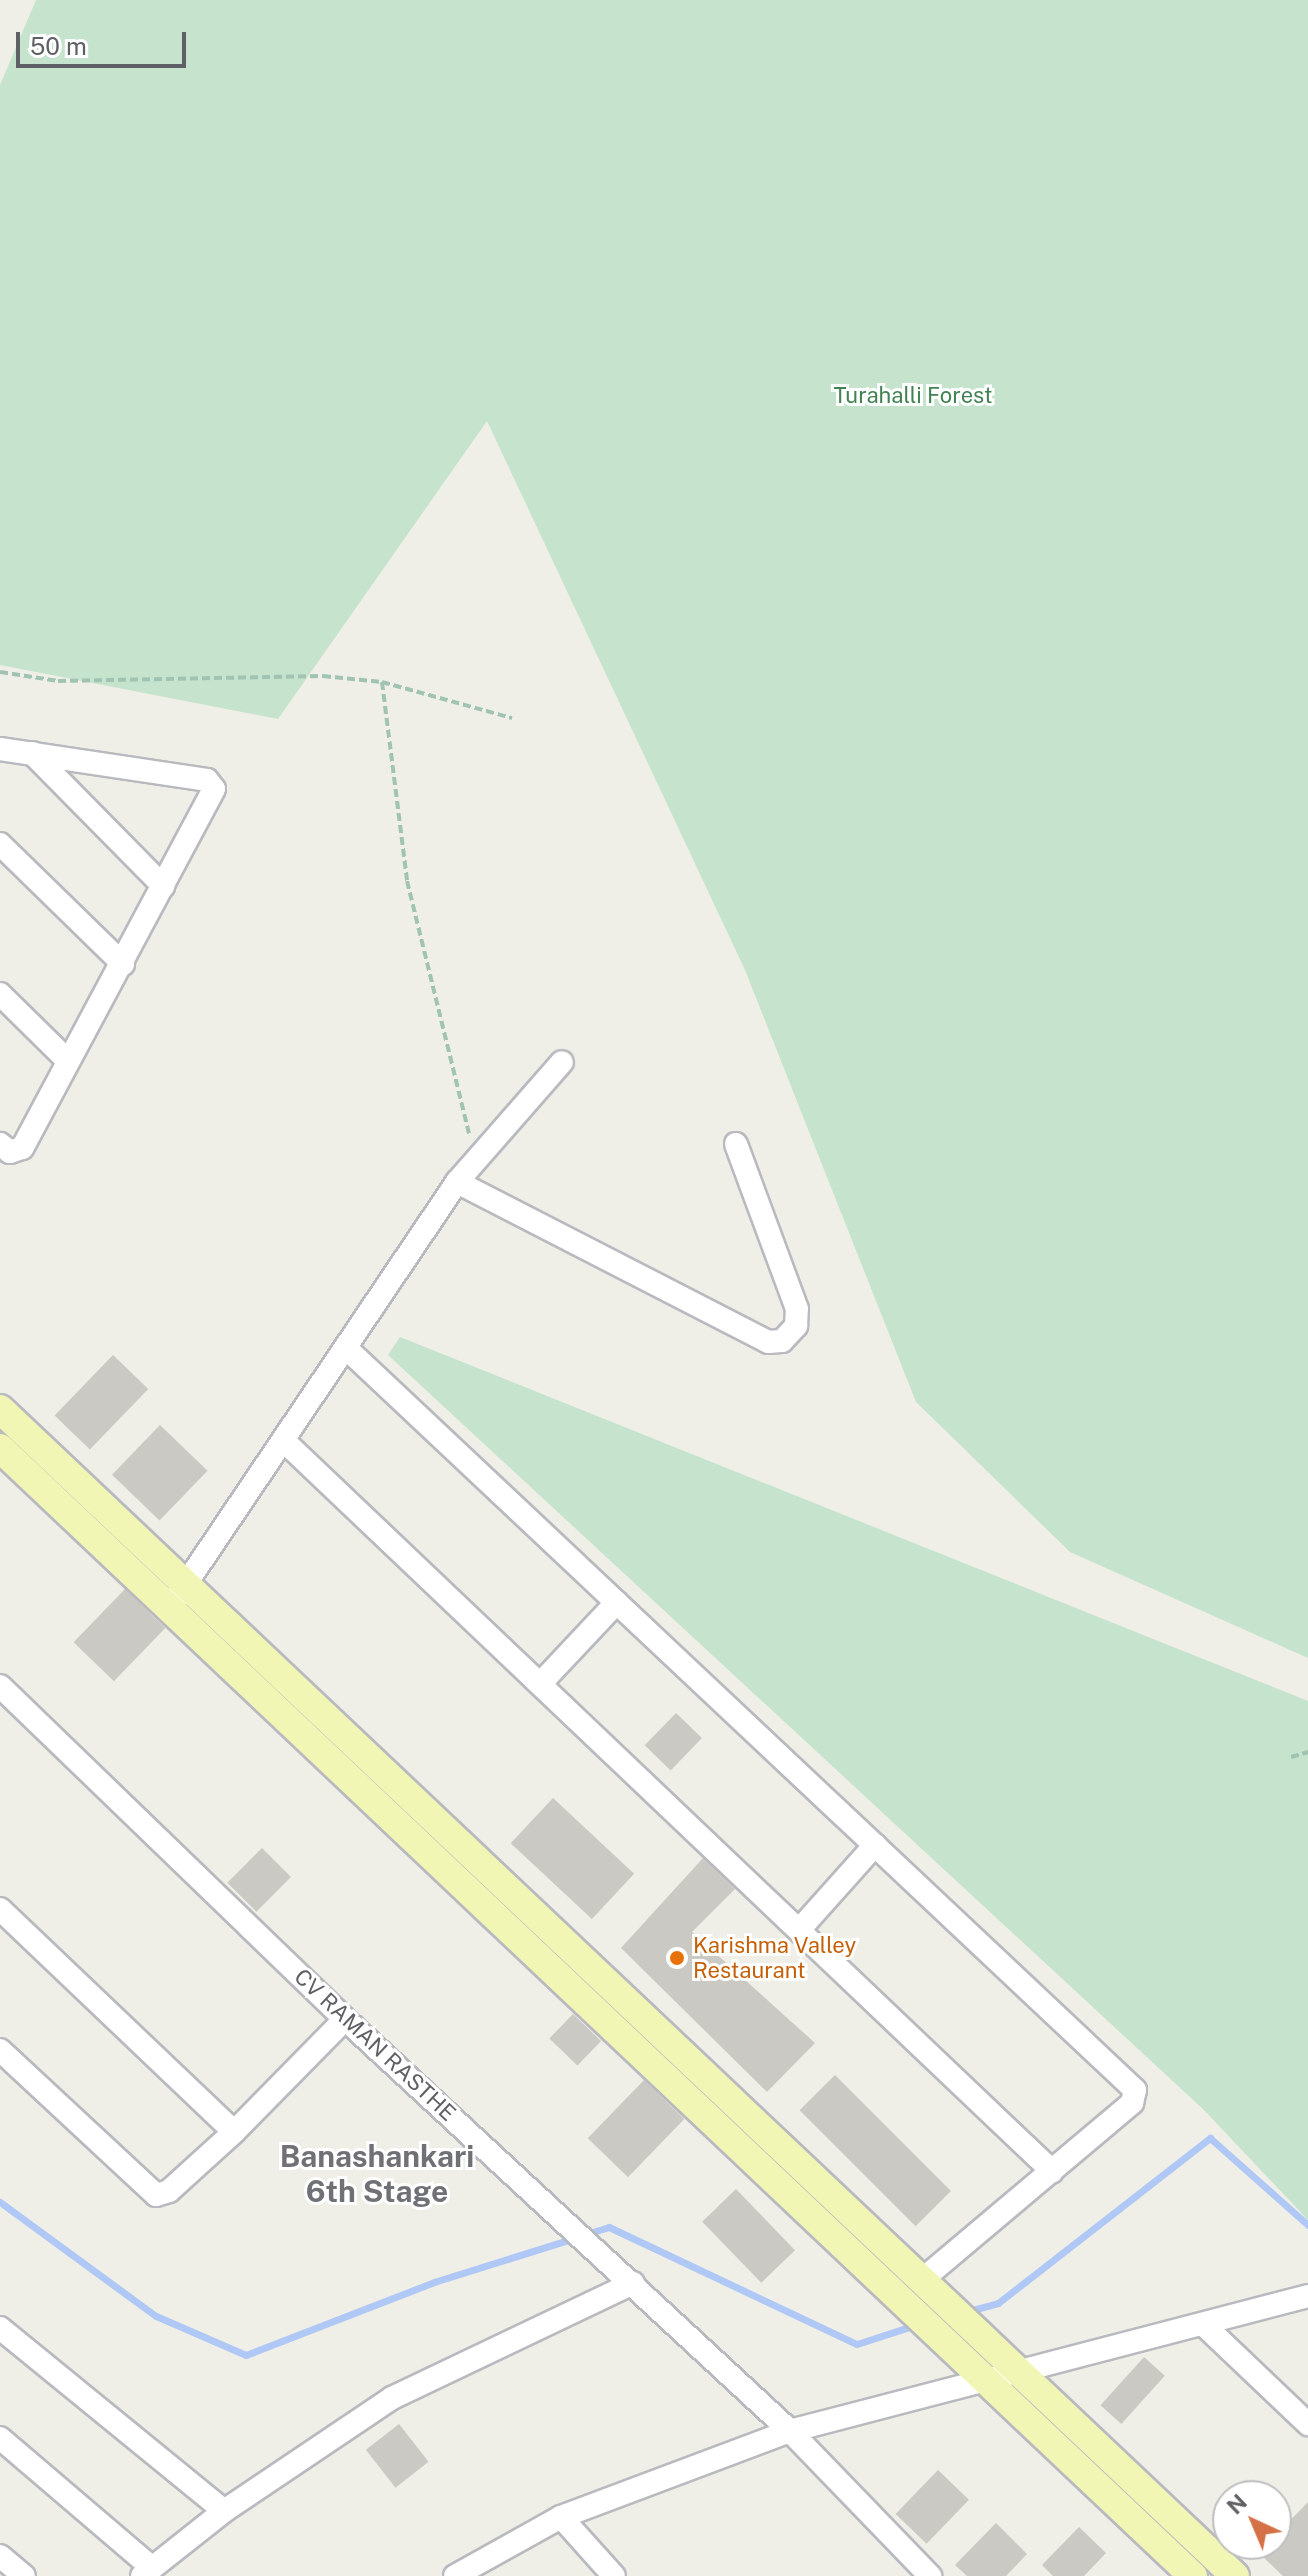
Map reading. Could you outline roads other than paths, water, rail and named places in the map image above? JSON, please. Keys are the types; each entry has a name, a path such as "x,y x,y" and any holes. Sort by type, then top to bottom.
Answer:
{"main road":[{"path":"0,1409 1235,2576"},
{"path":"0,1448 1193,2576"}],"street":[{"path":"0,749 212,783 214,792 22,1148 10,1152 0,1144"},
{"path":"32,753 163,886"},
{"path":"0,844 123,964"},
{"path":"0,994 68,1061"},
{"path":"169,1607 187,1585 457,1182 562,1062"},
{"path":"457,1182 768,1342 782,1341 796,1326 797,1309 736,1144"},
{"path":"346,1348 1135,2090 1132,2103 923,2279"},
{"path":"284,1441 1052,2171"},
{"path":"540,1684 617,1602"},
{"name":"CV RAMAN RASTHE","path":"0,1686 345,2019 790,2431 930,2576"},
{"path":"799,1930 875,1845"},
{"path":"0,1909 234,2132"},
{"path":"0,2050 156,2195 169,2191 234,2132 345,2019"},
{"path":"0,2438 147,2572 224,2511 392,2398 633,2283"},
{"path":"456,2576 561,2517 790,2431 1023,2373 1308,2296"},
{"path":"1204,2325 1308,2424"},
{"path":"0,2328 224,2511"},
{"path":"561,2517 614,2576"},
{"path":"0,2556 24,2576"}],"waterway":[{"path":"965,2312 998,2303 1210,2138 1308,2225"},
{"path":"0,2202 156,2316 246,2355 434,2282 574,2238"},
{"path":"586,2234 609,2227 857,2344 915,2325"}],"place":[{"name":"Karishma Valley Restaurant","path":"677,1958"}],"district":[{"name":"Banashankari 6th Stage","path":"377,2173"}],"park label":[{"name":"Turahalli Forest","path":"913,396"}]}
